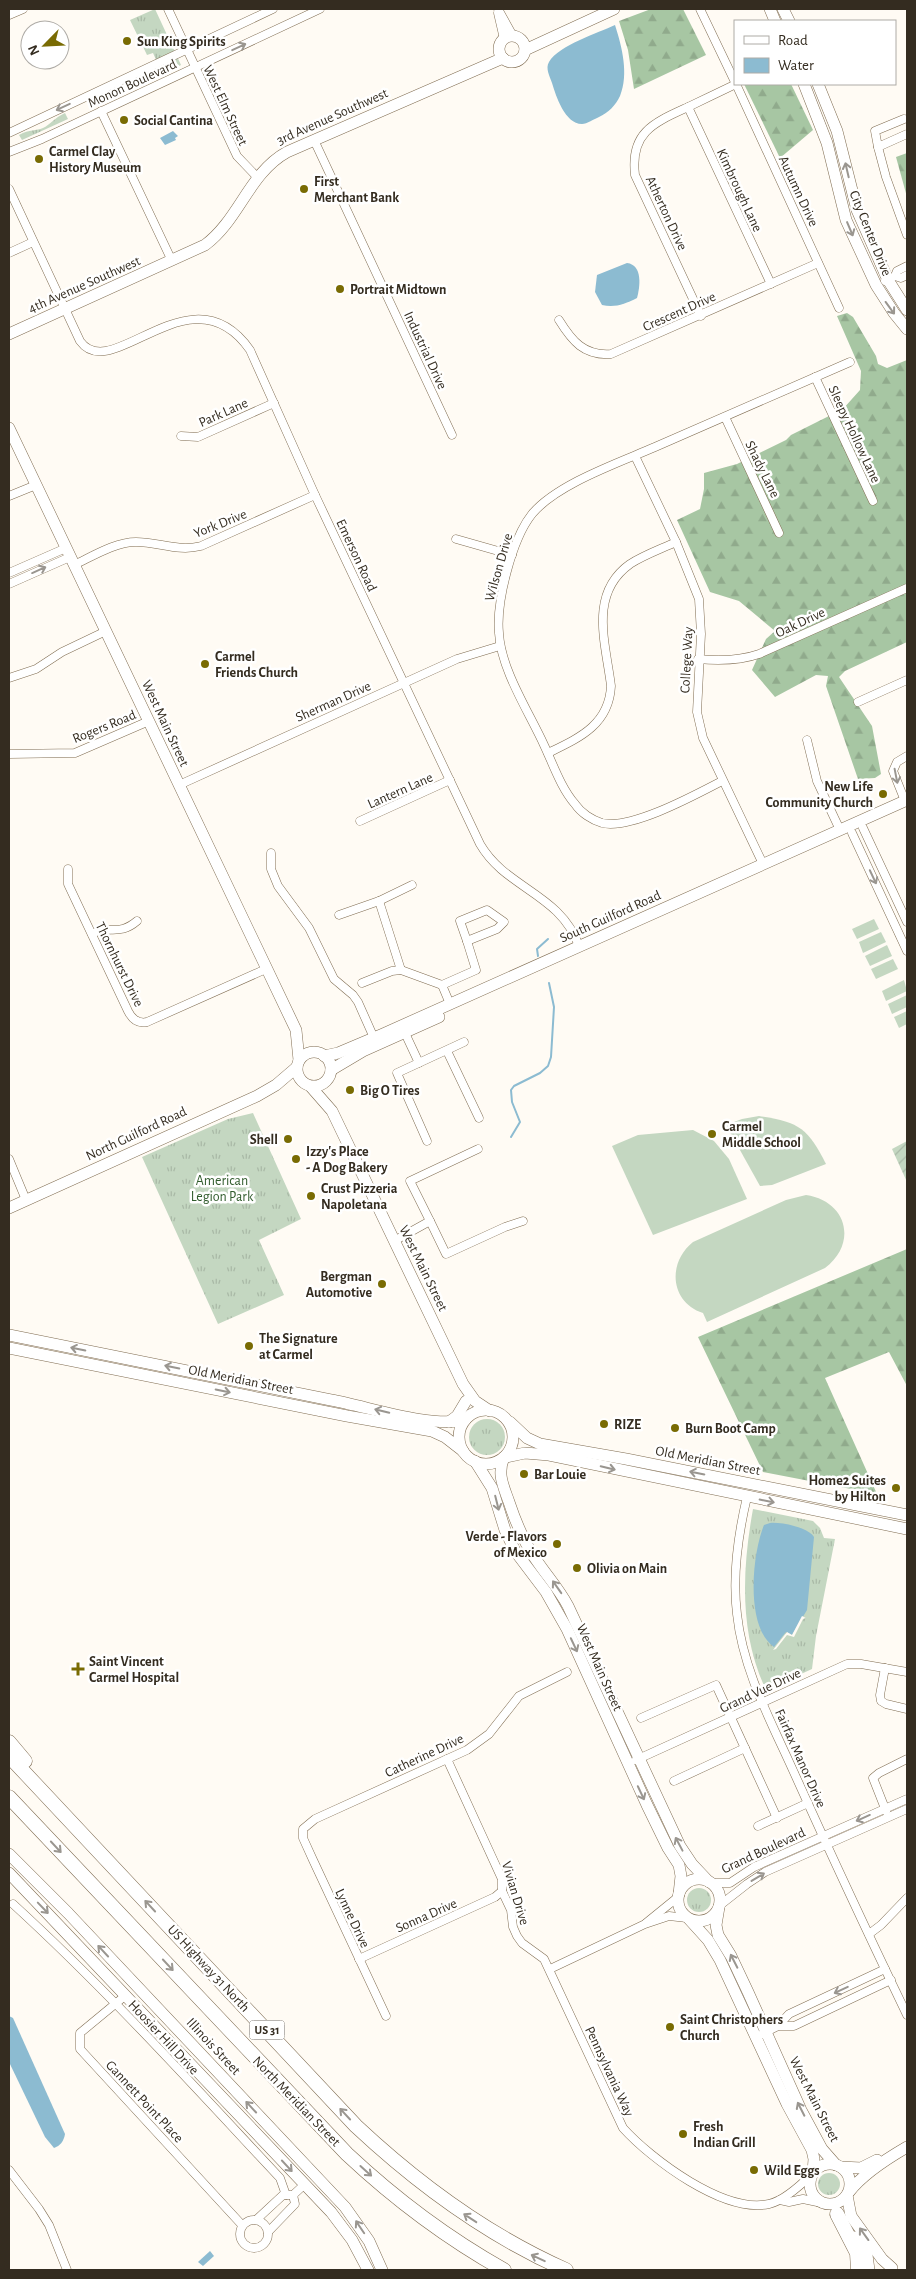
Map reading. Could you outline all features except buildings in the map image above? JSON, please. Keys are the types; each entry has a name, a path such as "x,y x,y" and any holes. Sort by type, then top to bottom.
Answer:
{"highway":[{"path":"9,1742 31,1768 43,1792"},
{"name":"US Highway 31 North","path":"9,1756 356,2126 386,2154 466,2216 533,2255 566,2270"},
{"name":"North Meridian Street","path":"9,1797 347,2154 405,2205 464,2246 504,2270"},
{"path":"9,1802 23,1812"},
{"path":"837,2214 856,2253 858,2270"},
{"path":"464,2246 497,2270"}],"main road":[{"path":"503,58 499,52 513,42 546,41 614,9"},
{"name":"3rd Avenue Southwest","path":"172,261 197,250 212,240 223,229 268,165 280,155 455,78 513,42 517,60 510,62 503,58 471,74 455,78"},
{"name":"City Center Drive","path":"804,85 827,143 846,220 876,285 907,329"},
{"name":"City Center Drive","path":"818,85 838,131 857,210 907,310"},
{"name":"4th Avenue Southwest","path":"9,334 172,261"},
{"name":"West Main Street","path":"9,428 296,1030 320,1054"},
{"name":"South Guilford Road","path":"320,1054 338,1053 374,1038 763,864 906,803"},
{"name":"South Guilford Road","path":"329,1075 358,1053 857,830 906,803"},
{"name":"West Main Street","path":"296,1030 298,1063"},
{"path":"306,1054 320,1054 330,1065 329,1075 320,1086 307,1085 298,1076 298,1063 306,1054"},
{"name":"North Guilford Road","path":"9,1208 256,1096 276,1085 298,1063"},
{"name":"West Main Street","path":"329,1075 332,1111"},
{"name":"North Guilford Road","path":"276,1085 307,1085"},
{"name":"West Main Street","path":"307,1085 332,1111 463,1384 475,1401 490,1411"},
{"name":"Old Meridian Street","path":"11,1336 358,1405 429,1422 447,1423 466,1419"},
{"name":"Old Meridian Street","path":"9,1348 432,1431 445,1437 463,1451"},
{"path":"124,1371 126,1358"},
{"name":"West Main Street","path":"463,1384 466,1401 466,1419"},
{"path":"447,1423 457,1416 466,1401"},
{"path":"490,1411 498,1413 510,1422 515,1436 513,1447 505,1457 488,1463 475,1461 463,1451 458,1436 460,1428 466,1419 477,1412 490,1411"},
{"name":"Old Meridian Street","path":"510,1422 529,1440 540,1444 636,1461 907,1516"},
{"path":"501,1474 510,1460 526,1453"},
{"name":"Old Meridian Street","path":"505,1457 526,1453 549,1455 907,1529"},
{"name":"West Main Street","path":"505,1457 500,1467 501,1482 518,1529 537,1562 557,1587 568,1606 665,1843 680,1868 681,1876 678,1896"},
{"name":"West Main Street","path":"475,1461 490,1483 514,1551 546,1592 567,1629 633,1762 680,1846 693,1865 710,1882"},
{"name":"Illinois Street","path":"9,1854 68,1913 345,2207 369,2241 382,2270"},
{"name":"Illinois Street","path":"9,1873 305,2184 342,2226 357,2247 368,2270"},
{"path":"701,1879 710,1882 719,1895 719,1907 714,1915 706,1920 688,1918 679,1907 678,1896 682,1887 692,1880 701,1879"},
{"name":"West Main Street","path":"719,1907 716,1925 717,1933 734,1962 786,2104 812,2150 814,2159 813,2173"},
{"name":"West Main Street","path":"688,1918 716,1951 803,2115 824,2152 838,2166"},
{"path":"894,2269 878,2267 871,2270 867,2255 837,2214 815,2198 810,2190 810,2182 813,2173 822,2166 857,2169 881,2157 890,2156 907,2148"},
{"path":"823,2204 836,2204 863,2178 885,2163 890,2156"},
{"path":"838,2166 850,2179 848,2194 851,2216 882,2259 894,2269"}],"street":[{"path":"9,15 23,9"},
{"name":"West Elm Street","path":"168,9 237,156 258,178"},
{"name":"Monon Boulevard","path":"9,133 274,9"},
{"name":"Monon Boulevard","path":"9,152 102,111 320,9"},
{"path":"498,9 513,42"},
{"name":"Autumn Drive","path":"700,9 732,69"},
{"name":"Atherton Drive","path":"701,316 635,175 635,151 645,132 659,120 734,83"},
{"name":"Autumn Drive","path":"736,85 839,308"},
{"name":"Kimbrough Lane","path":"688,106 770,284"},
{"path":"102,111 172,261"},
{"path":"904,119 875,132 886,177 907,235"},
{"path":"878,147 907,134"},
{"name":"Industrial Drive","path":"314,140 452,435"},
{"name":"Emerson Road","path":"9,189 65,310 84,346 93,352 108,352 179,320 199,319 219,323 242,338 250,350 315,495 486,854 500,869 558,911 567,922 579,946"},
{"path":"9,253 34,242"},
{"name":"Crescent Drive","path":"559,320 580,348 593,353 605,354 623,350 818,263"},
{"path":"876,285 891,278 897,271 907,266"},
{"path":"891,278 901,278 907,275"},
{"name":"Wilson Drive","path":"722,781 628,823 611,824 592,818 578,808 566,791 507,666 500,646 499,613 512,555 527,521 548,498 565,488 850,362"},
{"name":"Sleepy Hollow Lane","path":"815,378 873,501"},
{"name":"Park Lane","path":"181,436 198,437 274,403"},
{"name":"Shady Lane","path":"724,417 779,533"},
{"name":"College Way","path":"635,456 676,542 699,599 701,634 696,700 698,725 722,781 763,864"},
{"path":"9,496 36,485"},
{"name":"York Drive","path":"70,557 129,543 184,549 202,546 315,495"},
{"path":"456,539 512,555"},
{"path":"548,753 581,738 591,730 605,711 611,686 602,613 604,601 612,583 631,564 676,542"},
{"path":"9,573 70,557"},
{"path":"9,584 70,557"},
{"name":"Oak Drive","path":"698,659 722,660 759,654 907,588"},
{"path":"9,678 36,669 74,646 106,631"},
{"name":"Sherman Drive","path":"179,785 472,653 500,646"},
{"path":"858,702 907,680"},
{"name":"Rogers Road","path":"9,754 75,753 148,721"},
{"path":"807,740 817,781 840,830"},
{"path":"906,803 893,771 897,762 907,756"},
{"name":"Lantern Lane","path":"360,821 450,780"},
{"path":"857,830 907,922"},
{"path":"857,830 906,947"},
{"path":"271,853 271,869 278,886 309,928 334,979 353,995 358,1002 374,1038"},
{"name":"Thornhurst Drive","path":"68,869 68,884 133,1019 143,1023 266,969"},
{"path":"339,915 379,901 412,885"},
{"path":"379,901 401,970"},
{"path":"362,983 392,971 401,970 442,985 476,970 460,921 487,910 504,922 497,929 467,941"},
{"path":"92,934 100,929 124,930 137,921"},
{"path":"442,985 450,1004"},
{"path":"405,1033 419,1063"},
{"path":"427,1141 397,1074 464,1042"},
{"path":"447,1051 479,1118"},
{"path":"478,1150 410,1181 446,1254 505,1227 524,1221"},
{"path":"9,1159 26,1200"},
{"path":"394,1240 430,1221"},
{"name":"Fairfax Manor Drive","path":"747,1497 736,1562 737,1614 749,1670 808,1804 907,2015"},
{"name":"Grand Vue Drive","path":"633,1762 847,1664 861,1664 907,1672"},
{"path":"885,1668 880,1695 882,1701 886,1704 907,1709"},
{"name":"Catherine Drive","path":"303,1828 315,1819 467,1750 483,1739 519,1696 567,1672"},
{"path":"641,1718 716,1685 776,1818"},
{"path":"674,1781 745,1748"},
{"name":"Vivian Drive","path":"447,1759 502,1879 502,1891 511,1910 516,1936 522,1943 544,1959 550,1969"},
{"path":"889,1818 873,1778 907,1759"},
{"name":"Grand Boulevard","path":"710,1882 733,1882 754,1867 907,1799"},
{"path":"758,1826 808,1804"},
{"name":"Grand Boulevard","path":"719,1907 759,1876 907,1809"},
{"name":"Lynne Drive","path":"303,1828 304,1838 313,1860 386,2016"},
{"name":"Sonna Drive","path":"359,1959 496,1897 502,1891"},
{"path":"645,1924 678,1896"},
{"path":"869,1934 881,1925 907,1898"},
{"name":"Hoosier Hill Drive","path":"13,1904 58,1945 116,2004 280,2178 290,2195"},
{"path":"550,1969 645,1924 669,1916 688,1918"},
{"name":"Pennsylvania Way","path":"550,1969 614,2113 630,2135 693,2184 718,2197 752,2205 767,2204 780,2200 813,2173"},
{"path":"761,2034 778,2026 789,2014 885,1969"},
{"path":"778,2026 794,2026 890,1980"},
{"name":"Gannett Point Place","path":"126,1995 80,2033 80,2049 242,2225"},
{"path":"9,2170 49,2225 67,2270"},
{"path":"256,2220 283,2195 290,2195 305,2184"},
{"path":"268,2232 295,2204 290,2195"},
{"name":"Pennsylvania Way","path":"780,2200 788,2202 803,2199 823,2204"},
{"path":"250,2220 256,2220 263,2223 268,2232 268,2237 258,2248 248,2248 240,2238 242,2225 250,2220"}],"green space":[{"path":"155,9 181,65 157,77 150,70 158,66 161,71 153,53 147,55 130,20"},
{"path":"651,9 683,9 706,55 634,89 628,50 619,21"},
{"path":"744,85 791,85 813,130 780,158"},
{"path":"65,113 68,119 22,140 19,135 43,128"},
{"path":"907,153 907,197 896,157"},
{"path":"847,313 853,317 876,356 878,364 887,368 907,360 907,642 845,671 839,677 872,726 881,774 875,778 858,779 826,686 828,676 816,675 775,697 752,670 766,639 775,631 739,601 710,592 677,520 700,509 704,489 704,473 737,464 786,440 791,435 843,409 860,390 861,371 837,316"},
{"path":"874,919 879,929 857,939 852,929"},
{"path":"881,932 886,942 863,953 859,942"},
{"path":"887,945 892,956 870,966 865,956"},
{"path":"893,959 898,969 876,979 871,969"},
{"path":"904,980 907,991 886,1001 882,991"},
{"path":"907,995 907,1007 892,1014 888,1004"},
{"path":"907,1011 907,1024 899,1028 894,1017"},
{"name":"American Legion Park","path":"253,1113 301,1219 259,1240 284,1295 218,1324 142,1157 228,1119"},
{"path":"759,1116 784,1121 801,1129 814,1142 826,1164 772,1185 760,1186 726,1125 742,1119"},
{"path":"693,1130 714,1141 729,1159 747,1199 653,1235 612,1146 638,1135"},
{"path":"907,1141 907,1182 892,1149"},
{"path":"806,1195 831,1205 839,1214 843,1224 844,1235 842,1247 835,1258 825,1268 707,1322 703,1313 692,1308 678,1291 676,1271 679,1260 685,1251 693,1242 786,1200"},
{"path":"907,1249 907,1386 889,1352 825,1378 877,1494 763,1472 698,1337"},
{"path":"487,1419 494,1420 500,1424 504,1430 504,1444 500,1450 494,1454 487,1455 480,1454 474,1450 470,1444 469,1437 470,1430 474,1424 480,1420"},
{"path":"753,1509 813,1521 820,1528 824,1538 835,1539 816,1636 812,1669 766,1690 751,1646 745,1601 749,1532"},
{"path":"699,1888 708,1891 711,1900 708,1909 699,1912 690,1909 687,1900 690,1891"},
{"path":"829,2173 837,2176 840,2184 837,2192 829,2195 821,2192 818,2184 821,2176"}],"water":[{"path":"615,25 622,51 624,70 623,88 620,96 609,111 586,123 576,123 566,114 559,102 548,72 548,64 561,50"},
{"path":"173,131 178,136 175,138 176,140 165,145 160,138"},
{"path":"627,263 636,268 638,272 639,288 637,298 620,305 602,305 595,292 597,275"},
{"path":"770,1523 787,1524 800,1528 811,1533 814,1537 807,1610 792,1635 786,1632 774,1647 765,1637 759,1624 755,1607 754,1589 756,1553 764,1525"},
{"path":"9,2016 13,2018 65,2134 61,2143 54,2148 45,2137 9,2062"},
{"path":"210,2251 214,2256 203,2266 198,2262"}],"pier":[{"path":"802,1616 806,1618 803,1619 794,1637 787,1635 776,1649 773,1650 787,1632 792,1635"}],"waterway":[{"path":"538,956 537,949 548,939"},
{"path":"511,1137 520,1122 512,1102 511,1090 514,1086 540,1073 548,1066 551,1057 554,1007 549,983"}],"place":[{"name":"Sun King Spirits","path":"127,41"},
{"name":"Social Cantina","path":"124,120"},
{"name":"Carmel Clay History Museum","path":"39,159"},
{"name":"First Merchant Bank","path":"304,189"},
{"name":"Portrait Midtown","path":"340,289"},
{"name":"Carmel Friends Church","path":"205,664"},
{"name":"New Life Community Church","path":"883,794"},
{"name":"Big O Tires","path":"350,1090"},
{"name":"Carmel Middle School","path":"712,1134"},
{"name":"Shell","path":"288,1139"},
{"name":"Izzy's Place - A Dog Bakery","path":"296,1159"},
{"name":"Crust Pizzeria Napoletana","path":"311,1196"},
{"name":"Bergman Automotive","path":"382,1284"},
{"name":"The Signature at Carmel","path":"249,1346"},
{"name":"RIZE","path":"604,1424"},
{"name":"Burn Boot Camp","path":"675,1428"},
{"name":"Bar Louie","path":"524,1474"},
{"name":"Home2 Suites by Hilton","path":"896,1488"},
{"name":"Verde - Flavors of Mexico","path":"557,1544"},
{"name":"Olivia on Main","path":"577,1568"},
{"name":"Saint Vincent Carmel Hospital","path":"78,1669"},
{"name":"Saint Christophers Church","path":"670,2027"},
{"name":"Fresh Indian Grill","path":"683,2134"},
{"name":"Wild Eggs","path":"754,2170"}]}
